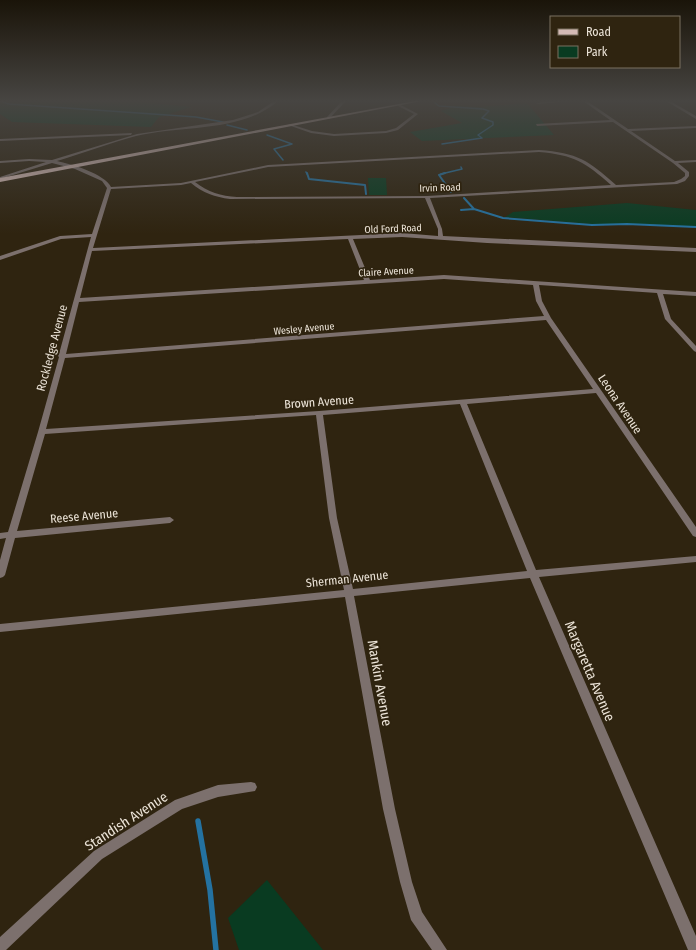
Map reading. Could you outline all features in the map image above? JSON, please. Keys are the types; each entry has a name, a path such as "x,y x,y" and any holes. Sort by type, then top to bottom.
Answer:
{"main road":[{"path":"0,184 188,145"},
{"path":"0,179 74,168"}],"street":[{"path":"0,179 105,145"},
{"path":"651,145 674,162 696,161"},
{"path":"0,162 43,160 54,162 104,180 109,188 164,186 192,182 268,166 539,151 559,152 584,160 616,187"},
{"name":"Irvin Road","path":"192,182 205,192 213,195 236,198 427,197 674,183 683,180 687,176 687,173 674,162"},
{"name":"Rockledge Avenue","path":"0,575 10,535 42,432 94,235 109,188"},
{"path":"427,197 440,229 441,236"},
{"path":"0,258 60,238 94,235"},
{"name":"Old Ford Road","path":"90,250 402,235 441,236 487,241 696,250"},
{"path":"350,238 367,280"},
{"name":"Claire Avenue","path":"76,300 367,280 444,277 696,294"},
{"name":"Leona Avenue","path":"536,283 536,292 539,303 548,318 696,534"},
{"path":"660,292 668,320 696,350"},
{"name":"Wesley Avenue","path":"61,356 548,318"},
{"name":"Brown Avenue","path":"42,432 319,413 598,391"},
{"name":"Margaretta Avenue","path":"462,401 533,574 695,950"},
{"name":"Mankin Avenue","path":"319,413 333,518 349,592 389,809 406,882 416,915 440,950"},
{"name":"Reese Avenue","path":"0,536 170,520"},
{"name":"Sherman Avenue","path":"0,628 349,592 696,559"},
{"name":"Standish Avenue","path":"0,946 98,855 179,804 218,791 251,787"}],"green space":[{"path":"368,178 386,178 387,195 369,195"},
{"path":"627,203 696,210 696,227 639,224 591,224 505,217 513,212"},
{"path":"267,880 323,950 239,950 228,918"}],"waterway":[{"path":"283,160 274,149 287,145"},
{"path":"444,173 462,169 461,167"},
{"path":"307,173 309,179 365,185 366,194"},
{"path":"444,173 439,175 451,192"},
{"path":"464,198 474,209"},
{"path":"461,210 474,209"},
{"path":"474,209 503,218 592,225 627,224 696,227"},
{"path":"198,821 210,890 216,950"}]}
